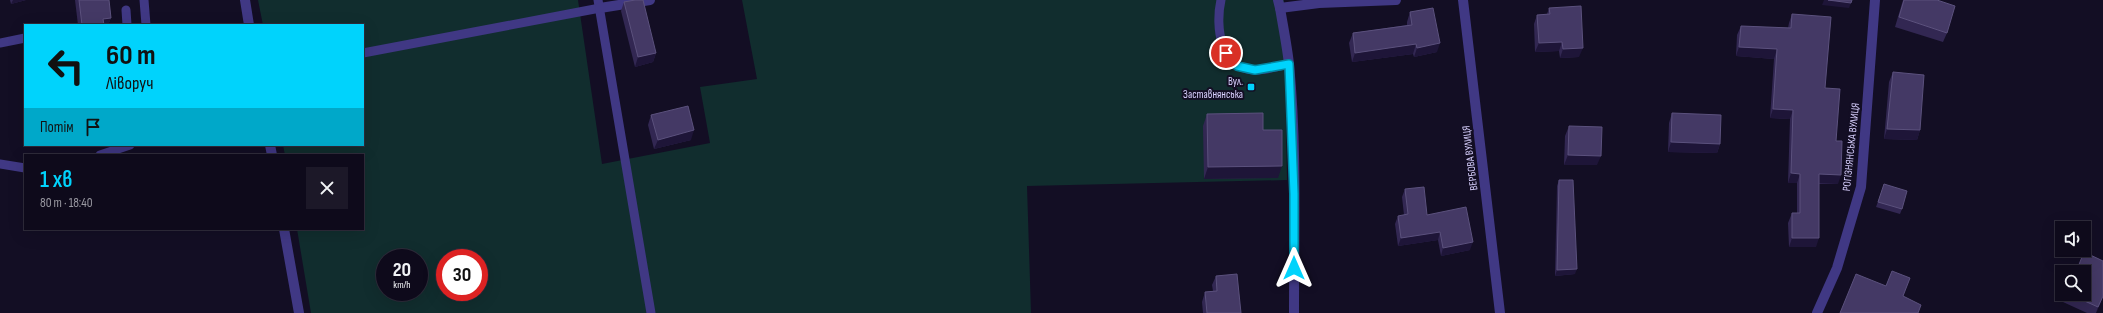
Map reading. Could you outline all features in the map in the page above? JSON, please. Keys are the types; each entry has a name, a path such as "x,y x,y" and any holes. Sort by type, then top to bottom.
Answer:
{"street":[{"path":"245,0 249,24"},
{"path":"599,4 650,0"},
{"path":"1294,313 1294,194 1289,64 1279,4 1396,0"},
{"name":"ВЕРБОВА ВУЛИЦЯ","path":"1463,0 1500,313"},
{"name":"РОГІЗНЯНСЬКА ВУЛИЦЯ","path":"1817,313 1837,268 1861,188 1875,0"},
{"path":"284,230 299,313"}],"lane":[{"path":"144,0 146,24"},
{"path":"1221,0 1218,15 1220,34 1226,53 1237,66 1255,70 1289,64"},
{"path":"364,53 599,4 651,313"},
{"path":"126,10 127,24"},
{"path":"0,44 24,38"},
{"path":"103,154 127,146"},
{"path":"0,164 24,168"}],"green space":[{"path":"258,0 578,0 602,164 710,143 700,87 757,79 742,0 1284,0 1287,180 1027,186 1031,313 311,313 297,230 364,230 364,154 285,154 283,146 364,146 364,24 263,24"}],"building":[{"path":"79,0 109,0 111,18 103,19 104,24 82,24"},
{"path":"643,0 656,53 638,57 624,2"},
{"path":"1828,0 1852,0 1851,3"},
{"path":"1904,0 1937,0 1955,6 1947,33 1899,17"},
{"path":"1581,6 1583,48 1563,49 1562,42 1539,43 1537,15 1550,14 1549,8"},
{"path":"1433,8 1440,43 1417,48 1416,44 1355,53 1353,33 1412,25 1410,12"},
{"path":"1792,14 1831,17 1825,88 1840,89 1836,141 1842,141 1841,175 1819,174 1819,238 1792,238 1792,213 1800,213 1800,174 1791,173 1793,110 1773,109 1777,49 1739,47 1741,26 1791,28"},
{"path":"1893,72 1924,75 1920,130 1887,129"},
{"path":"688,106 694,130 658,140 651,115"},
{"path":"1263,113 1263,130 1282,130 1282,166 1208,167 1207,114"},
{"path":"1672,113 1721,115 1720,144 1671,142"},
{"path":"1569,126 1602,127 1601,156 1568,155"},
{"path":"1559,180 1573,180 1577,269 1557,270"},
{"path":"1884,184 1907,191 1902,209 1878,202"},
{"path":"1424,187 1427,215 1466,207 1473,242 1443,248 1440,232 1401,238 1398,216 1408,214 1405,189"},
{"path":"2091,255 2103,261 2103,296 2098,307 2085,301 2091,301 2091,265 2079,265 2082,257 2091,257"},
{"path":"1892,271 1910,278 1903,296 1921,305 1918,313 1840,313 1856,274 1886,286"},
{"path":"1237,274 1241,313 1207,313 1205,292 1217,291 1216,276"}],"place":[{"name":"Вул. Заставнянська","path":"1251,87"}],"route":[{"path":"1226,53 1237,66 1255,70 1289,64 1294,194 1294,268"}]}
